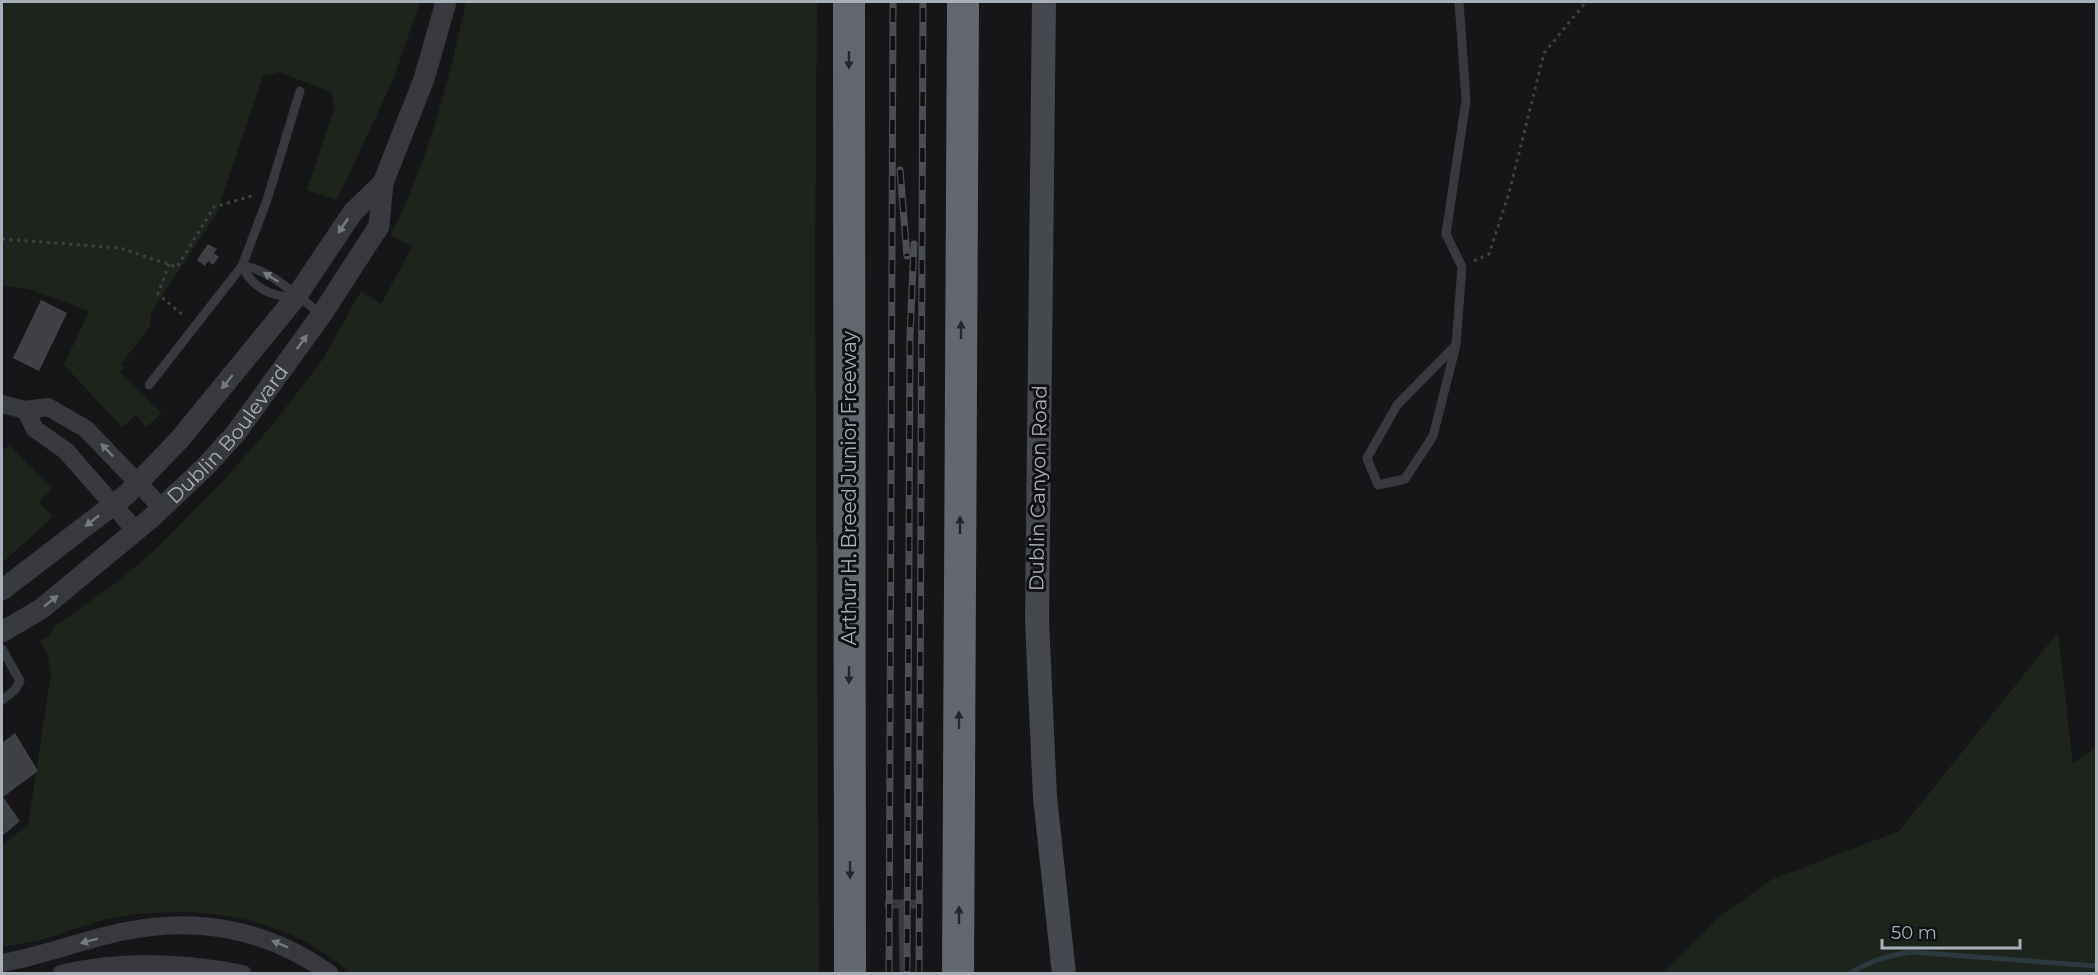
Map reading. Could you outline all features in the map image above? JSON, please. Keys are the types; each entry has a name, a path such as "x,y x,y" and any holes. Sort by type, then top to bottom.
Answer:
{"highway":[{"name":"Arthur H. Breed Junior Freeway","path":"849,2 850,974"},
{"path":"958,974 963,2"}],"main road":[{"name":"Dublin Canyon Road","path":"1044,2 1036,620 1045,797 1064,974"}],"street":[{"name":"Dublin Boulevard","path":"2,632 41,609 162,508 236,433 321,314 379,226 383,183 418,95 446,2"},
{"name":"Dublin Boulevard","path":"2,590 113,505 138,483 206,408 296,297 353,212 383,183"},
{"path":"2,404 25,410 48,406 86,429 162,508"},
{"path":"25,410 35,429 66,451 136,531"},
{"path":"2,963 126,931 174,924 218,926 264,937 296,951 330,974"},
{"path":"61,974 88,967 137,963 197,965 243,974"}],"lane":[{"path":"1456,345 1396,405 1367,458 1378,485 1404,479 1432,436 1456,345 1462,267 1446,234 1466,100 1459,2"},
{"path":"149,386 242,266 271,189 300,91"},
{"path":"242,266 249,280 277,297 296,297"},
{"path":"242,266 255,267 284,285 296,297 321,314"},
{"path":"2,649 20,681 15,690 2,700"},
{"path":"889,904 919,904"},
{"path":"903,904 904,974"}],"path":[{"path":"1462,267 1489,254 1509,193 1544,53 1586,2"},
{"path":"2,239 120,248 177,267 214,207 271,189"},
{"path":"169,264 158,294 195,326"}],"shaded area":[{"path":"2,2 420,2 393,80 337,200 307,190 335,106 331,92 279,72 263,76 216,215 151,313 150,327 121,364 125,367 120,373 162,413 146,427 136,415 122,427 64,365 89,311 28,289 2,285"},
{"path":"466,2 817,2 815,272 819,973 350,973 325,953 268,926 238,918 175,912 113,918 45,939 2,947 2,845 28,825 51,673 47,653 40,641 49,636 54,627 113,585 154,551 225,479 274,423 323,359 361,291 381,304 412,247 391,235 427,149 452,62"},
{"path":"10,446 52,489 39,502 53,517 2,563 2,450"},
{"path":"2058,632 2073,764 2096,747 2096,973 1664,973 1718,918 1771,880 1899,831"}],"building":[{"path":"208,244 217,249 214,253 219,257 213,265 208,261 205,266 197,260"},
{"path":"41,300 67,313 39,371 13,358"},
{"path":"15,733 38,771 3,797 20,821 2,836 2,743"}],"waterway":[{"path":"1849,974 1879,959 1911,952 2096,966"}],"railway":[{"path":"889,974 893,2"},
{"path":"919,974 923,2"},
{"path":"900,170 907,256"},
{"path":"907,971 910,336 914,244"}]}
